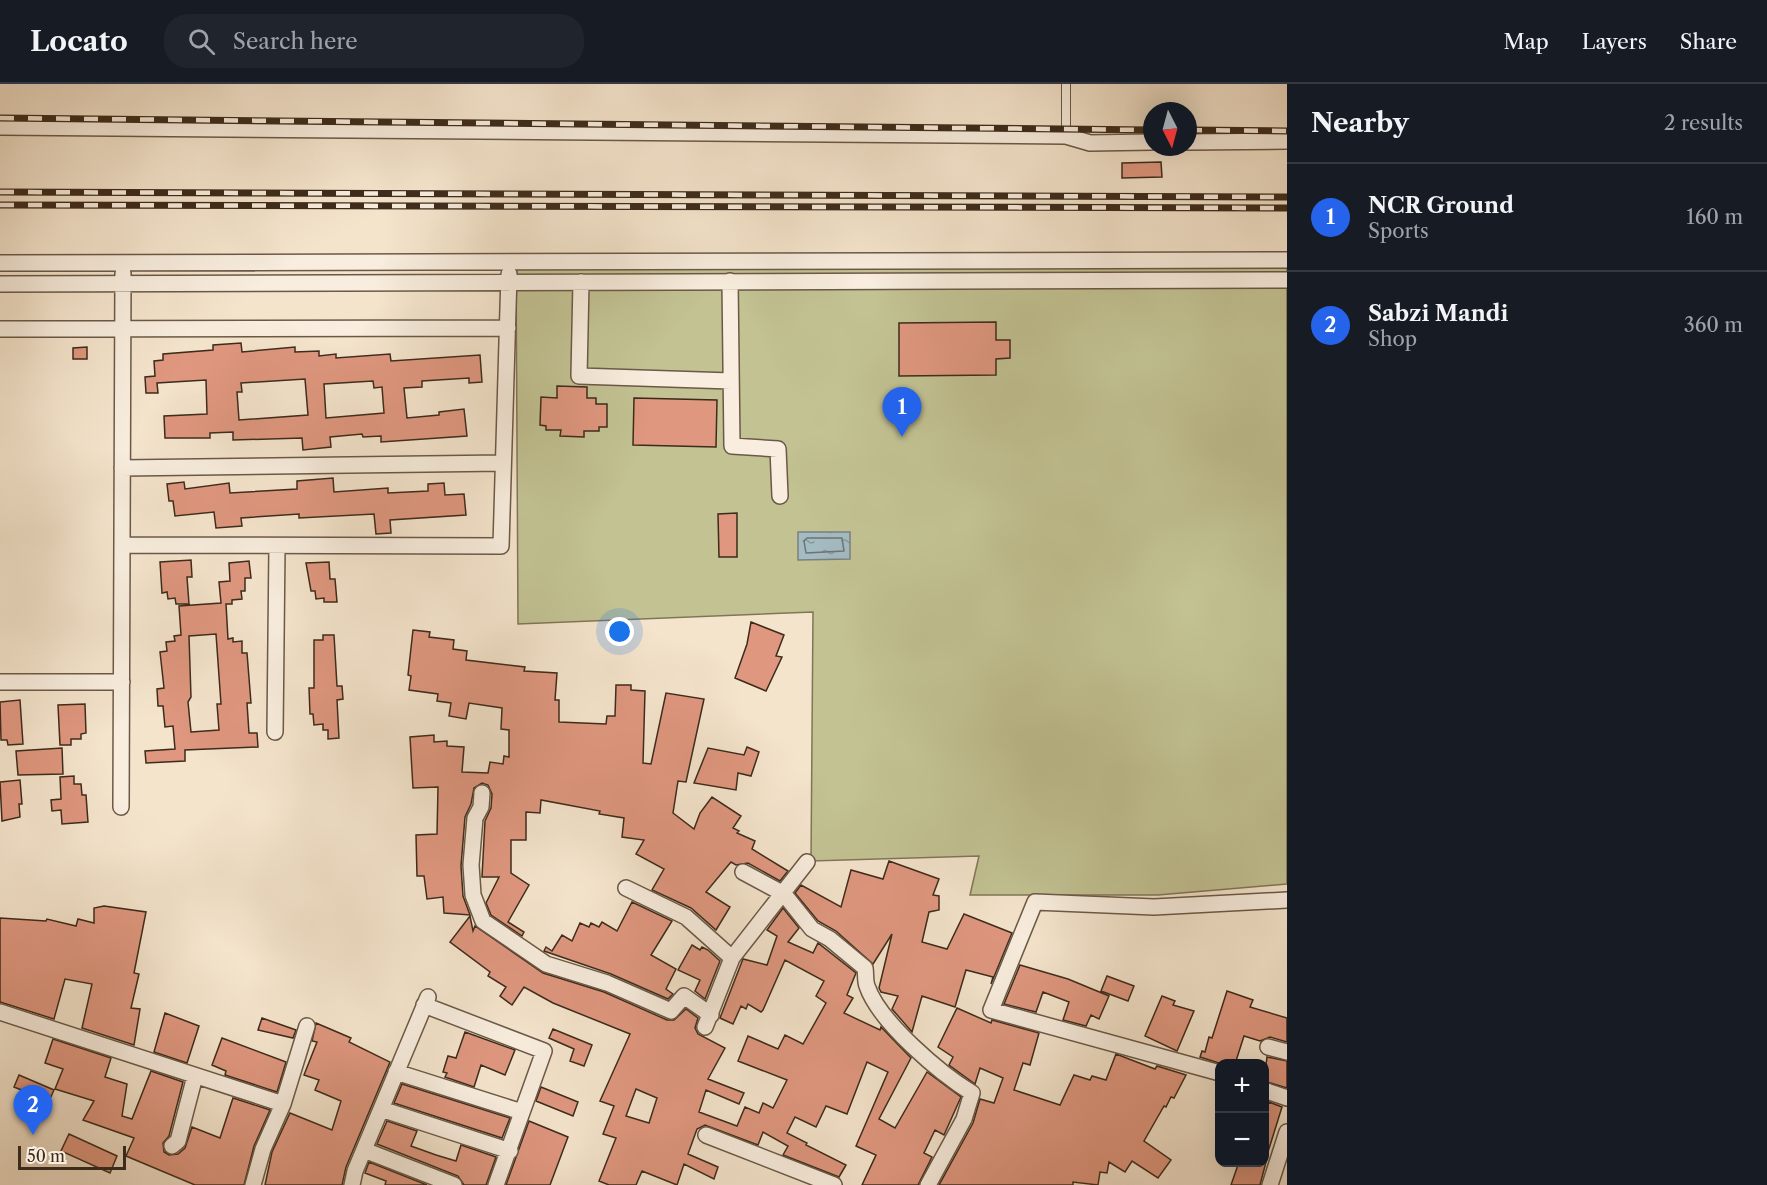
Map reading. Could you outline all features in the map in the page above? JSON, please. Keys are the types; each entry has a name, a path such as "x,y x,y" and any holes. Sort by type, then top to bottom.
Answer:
{"street":[{"path":"0,127 1066,136 1090,143 1143,142"},
{"path":"1197,142 1287,141"},
{"path":"0,263 1287,260"},
{"path":"122,545 501,546 510,262"},
{"path":"121,807 123,263"},
{"path":"0,284 1287,280"},
{"path":"730,281 732,446 778,449 780,496"},
{"path":"581,282 579,376 731,381"},
{"path":"0,329 508,328"},
{"path":"122,468 503,463"},
{"path":"275,732 278,546"},
{"path":"0,682 122,682"},
{"path":"482,793 481,807 475,818 471,865 473,895 483,921 546,964 607,983 671,1011 684,996 708,1021 732,958 807,862"},
{"path":"743,872 784,894 812,929 830,939 866,968 867,986 875,1001 908,1041 943,1075 972,1093 964,1119 928,1185"},
{"path":"626,888 686,917 732,958"},
{"path":"1215,1072 991,1010 1035,902 1154,907 1287,900"},
{"path":"352,1185 364,1150 426,1001 544,1051 496,1185"},
{"path":"0,1012 284,1104"},
{"path":"253,1185 263,1149 284,1104 307,1026"},
{"path":"1269,1047 1287,1052"},
{"path":"396,1072 522,1112"},
{"path":"172,1146 178,1141 195,1076"},
{"path":"1269,1092 1287,1098"},
{"path":"381,1109 510,1151"},
{"path":"1270,1185 1287,1132"},
{"path":"706,1135 834,1185"},
{"path":"364,1150 454,1185"}],"lane":[{"path":"1066,84 1066,136"}],"green space":[{"path":"1287,261 1287,884 1158,895 970,895 979,856 811,861 813,612 518,624 516,263"}],"water":[{"path":"798,532 850,532 850,559 798,560"}],"building":[{"path":"1161,162 1162,177 1122,178 1122,163"},
{"path":"996,322 996,340 1010,340 1010,358 996,359 996,375 899,376 899,323"},
{"path":"241,343 242,352 295,347 295,352 319,351 319,356 336,354 336,358 390,354 391,361 480,355 482,382 469,383 469,378 422,381 422,387 404,388 407,418 439,415 439,412 464,409 467,436 381,442 381,436 363,437 362,434 330,437 331,447 303,450 302,438 233,440 233,432 210,433 210,438 165,438 164,416 207,414 206,380 157,383 158,393 146,393 145,377 155,376 154,361 163,360 163,354 213,350 213,345","holes":["305,379 308,415 239,420 237,392 242,392 241,383","373,381 374,388 382,387 384,413 326,418 324,384"]},
{"path":"87,347 87,359 73,359 73,348"},
{"path":"557,386 587,387 587,398 596,398 596,404 607,404 607,427 599,427 599,431 584,431 584,437 560,436 561,430 546,430 546,426 540,425 541,397 557,398"},
{"path":"634,398 717,400 716,447 633,445"},
{"path":"333,478 334,492 388,488 388,493 428,491 428,484 444,483 445,495 464,494 466,515 390,520 391,533 376,534 374,514 299,518 299,514 241,518 242,526 216,528 214,512 175,516 173,501 169,501 167,484 184,482 185,489 229,483 230,493 297,489 297,481"},
{"path":"737,513 737,557 719,557 718,514"},
{"path":"191,560 192,577 187,577 189,604 176,604 175,598 168,599 167,592 162,593 160,562"},
{"path":"249,561 251,578 245,578 245,591 241,591 242,599 232,600 232,604 226,604 228,639 233,638 233,642 242,641 242,653 247,653 251,703 247,703 249,733 257,733 258,747 185,750 185,761 146,763 145,751 175,749 173,726 165,727 163,706 158,706 157,689 164,688 160,652 167,651 166,642 175,641 174,636 181,635 179,606 221,603 219,582 230,581 229,563","holes":["216,634 221,704 217,704 219,730 191,732 188,702 191,697 189,636"]},
{"path":"329,562 330,579 335,579 337,602 324,602 324,598 316,599 315,591 311,591 306,563"},
{"path":"751,622 784,635 776,656 782,657 766,691 735,678 747,644"},
{"path":"413,630 430,632 429,637 454,640 453,649 467,651 466,660 525,667 524,671 557,673 555,700 559,700 559,722 606,724 607,716 615,716 616,685 631,685 631,690 645,691 643,763 651,764 666,693 704,699 686,782 678,781 673,813 694,829 700,813 712,797 741,816 733,828 739,831 737,833 755,841 752,849 788,871 780,881 748,863 736,865 731,862 706,892 730,907 716,930 691,908 652,890 664,869 636,854 644,840 622,837 624,818 541,800 540,813 526,812 526,840 511,840 511,873 529,885 508,922 524,932 522,936 491,915 486,903 499,877 482,877 485,821 491,808 492,794 488,785 482,783 474,788 471,804 465,817 461,866 463,896 470,915 444,913 443,897 427,899 424,876 417,876 416,835 437,834 438,787 413,788 410,737 434,735 434,742 447,741 447,746 464,747 462,772 488,773 490,762 503,764 504,756 509,757 509,730 501,729 502,708 469,703 466,719 449,716 451,703 437,701 438,694 409,690 411,676 408,675"},
{"path":"323,635 334,635 337,686 342,686 343,699 337,700 339,738 328,739 328,730 323,730 323,724 314,725 313,714 310,714 309,688 314,688 314,640 323,640"},
{"path":"20,700 23,744 8,745 7,740 1,740 0,702"},
{"path":"85,704 86,733 81,734 81,739 71,739 71,745 60,745 58,705"},
{"path":"747,747 759,752 751,776 738,773 736,790 694,783 708,748 744,755"},
{"path":"62,748 63,774 18,775 16,751"},
{"path":"74,776 74,784 81,784 82,795 86,795 88,822 62,824 61,810 52,811 51,800 61,799 60,777"},
{"path":"20,780 22,804 19,804 20,817 2,821 0,782"},
{"path":"889,861 939,879 933,895 939,896 939,910 929,912 922,942 947,949 964,914 1012,933 991,984 993,977 966,970 955,1007 922,996 912,1032 892,1009 898,996 881,992 879,988 892,934 873,964 836,931 818,921 795,893 801,885 841,907 851,870 883,879"},
{"path":"632,902 672,921 651,955 676,969 666,989 673,994 668,999 611,974 544,951 546,947 552,951 562,935 572,941 580,923 589,927 591,923 599,927 602,922 617,931"},
{"path":"104,906 146,912 134,973 139,974 131,1008 140,1009 134,1045 82,1028 92,984 65,979 54,1019 0,1002 0,918 46,921 47,919 76,926 78,919 94,923 94,908"},
{"path":"783,908 799,928 788,942 813,953 818,943 856,973 847,995 853,998 844,1013 880,1030 881,1027 911,1058 879,1119 895,1128 927,1072 961,1097 944,1135 935,1130 924,1153 932,1157 918,1185 862,1185 876,1155 856,1146 888,1072 867,1062 847,1114 826,1106 816,1127 795,1117 787,1133 846,1165 839,1177 783,1155 788,1146 763,1132 758,1145 705,1125 697,1129 688,1154 718,1167 714,1179 684,1164 677,1185 642,1171 636,1185 609,1185 599,1181 616,1138 603,1134 614,1106 600,1101 630,1034 553,1003 524,987 512,1005 500,996 506,987 488,976 490,972 450,942 470,916 473,931 475,926 543,973 604,992 667,1020 674,1020 686,1009 698,1018 695,1028 698,1034 725,1048 708,1079 744,1093 739,1104 706,1090 699,1112 737,1126 745,1107 759,1113 763,1103 773,1108 787,1080 738,1061 748,1036 778,1049 785,1035 803,1044 826,1003 816,996 824,981 785,960 761,1012 748,1004 746,1009 741,1006 733,1024 720,1018 743,959 767,965 777,936 767,930","holes":["636,1089 657,1098 649,1123 626,1116"]},
{"path":"692,945 700,950 702,947 708,950 720,961 705,999 695,991 700,980 678,970"},
{"path":"1020,965 1068,979 1109,996 1099,1019 1091,1015 1086,1026 1063,1020 1069,1002 1043,992 1036,1012 1004,1004"},
{"path":"1107,976 1134,986 1128,1001 1101,991"},
{"path":"1227,991 1253,1000 1250,1007 1287,1018 1287,1042 1270,1037 1260,1041 1244,1036 1237,1059 1215,1059 1215,1062 1200,1057 1202,1051 1205,1052 1209,1037 1212,1038"},
{"path":"1162,996 1175,1001 1173,1005 1194,1011 1177,1051 1145,1036"},
{"path":"957,1008 991,1023 992,1020 1039,1033 1030,1065 1023,1063 1014,1090 1060,1105 1074,1075 1090,1080 1092,1076 1106,1080 1116,1054 1155,1069 1157,1066 1186,1075 1174,1098 1171,1097 1166,1107 1164,1106 1144,1141 1171,1160 1158,1178 1132,1161 1125,1172 1109,1162 1107,1173 1100,1172 1098,1185 1073,1182 1073,1185 939,1185 973,1123 980,1099 994,1103 1003,1078 980,1068 975,1084 949,1065 953,1057 938,1047"},
{"path":"165,1013 199,1026 187,1063 154,1052"},
{"path":"262,1018 296,1030 293,1038 258,1030"},
{"path":"316,1023 351,1038 349,1042 390,1062 346,1167 342,1185 265,1185 272,1152 290,1113 332,1130 341,1101 315,1090 319,1080 304,1075 317,1042 312,1041"},
{"path":"553,1029 592,1045 584,1066 570,1061 574,1049 549,1038"},
{"path":"465,1032 515,1050 505,1075 481,1065 474,1087 445,1077 447,1073 443,1072 448,1056 456,1058"},
{"path":"222,1038 286,1062 277,1092 225,1075 226,1071 212,1065"},
{"path":"53,1039 111,1058 105,1077 127,1084 122,1116 132,1119 151,1071 183,1082 169,1136 163,1143 164,1152 169,1155 178,1154 185,1148 192,1127 220,1138 233,1098 270,1110 254,1146 244,1185 195,1185 126,1156 134,1138 83,1120 94,1101 55,1089 63,1069 45,1063"},
{"path":"1267,1057 1287,1061 1287,1088 1269,1083 1269,1059"},
{"path":"19,1075 54,1090 49,1101 14,1087"},
{"path":"402,1084 510,1118 502,1138 394,1103"},
{"path":"541,1087 578,1102 573,1116 536,1101"},
{"path":"1269,1102 1282,1107 1269,1149"},
{"path":"387,1121 417,1131 411,1146 436,1155 456,1161 461,1145 496,1157 486,1185 464,1185 458,1176 377,1144"},
{"path":"529,1121 568,1137 550,1185 506,1185"},
{"path":"69,1134 117,1156 110,1173 61,1151"},
{"path":"369,1162 427,1185 385,1185 386,1181 365,1173"},
{"path":"1237,1167 1265,1167 1260,1185 1231,1185"}],"railway":[{"path":"0,118 1143,130"},
{"path":"1197,130 1287,131"},
{"path":"0,192 1287,197"},
{"path":"0,205 1287,208"}],"place":[{"name":"NCR Ground","path":"902,437"},
{"name":"Sabzi Mandi","path":"33,1135"}]}
